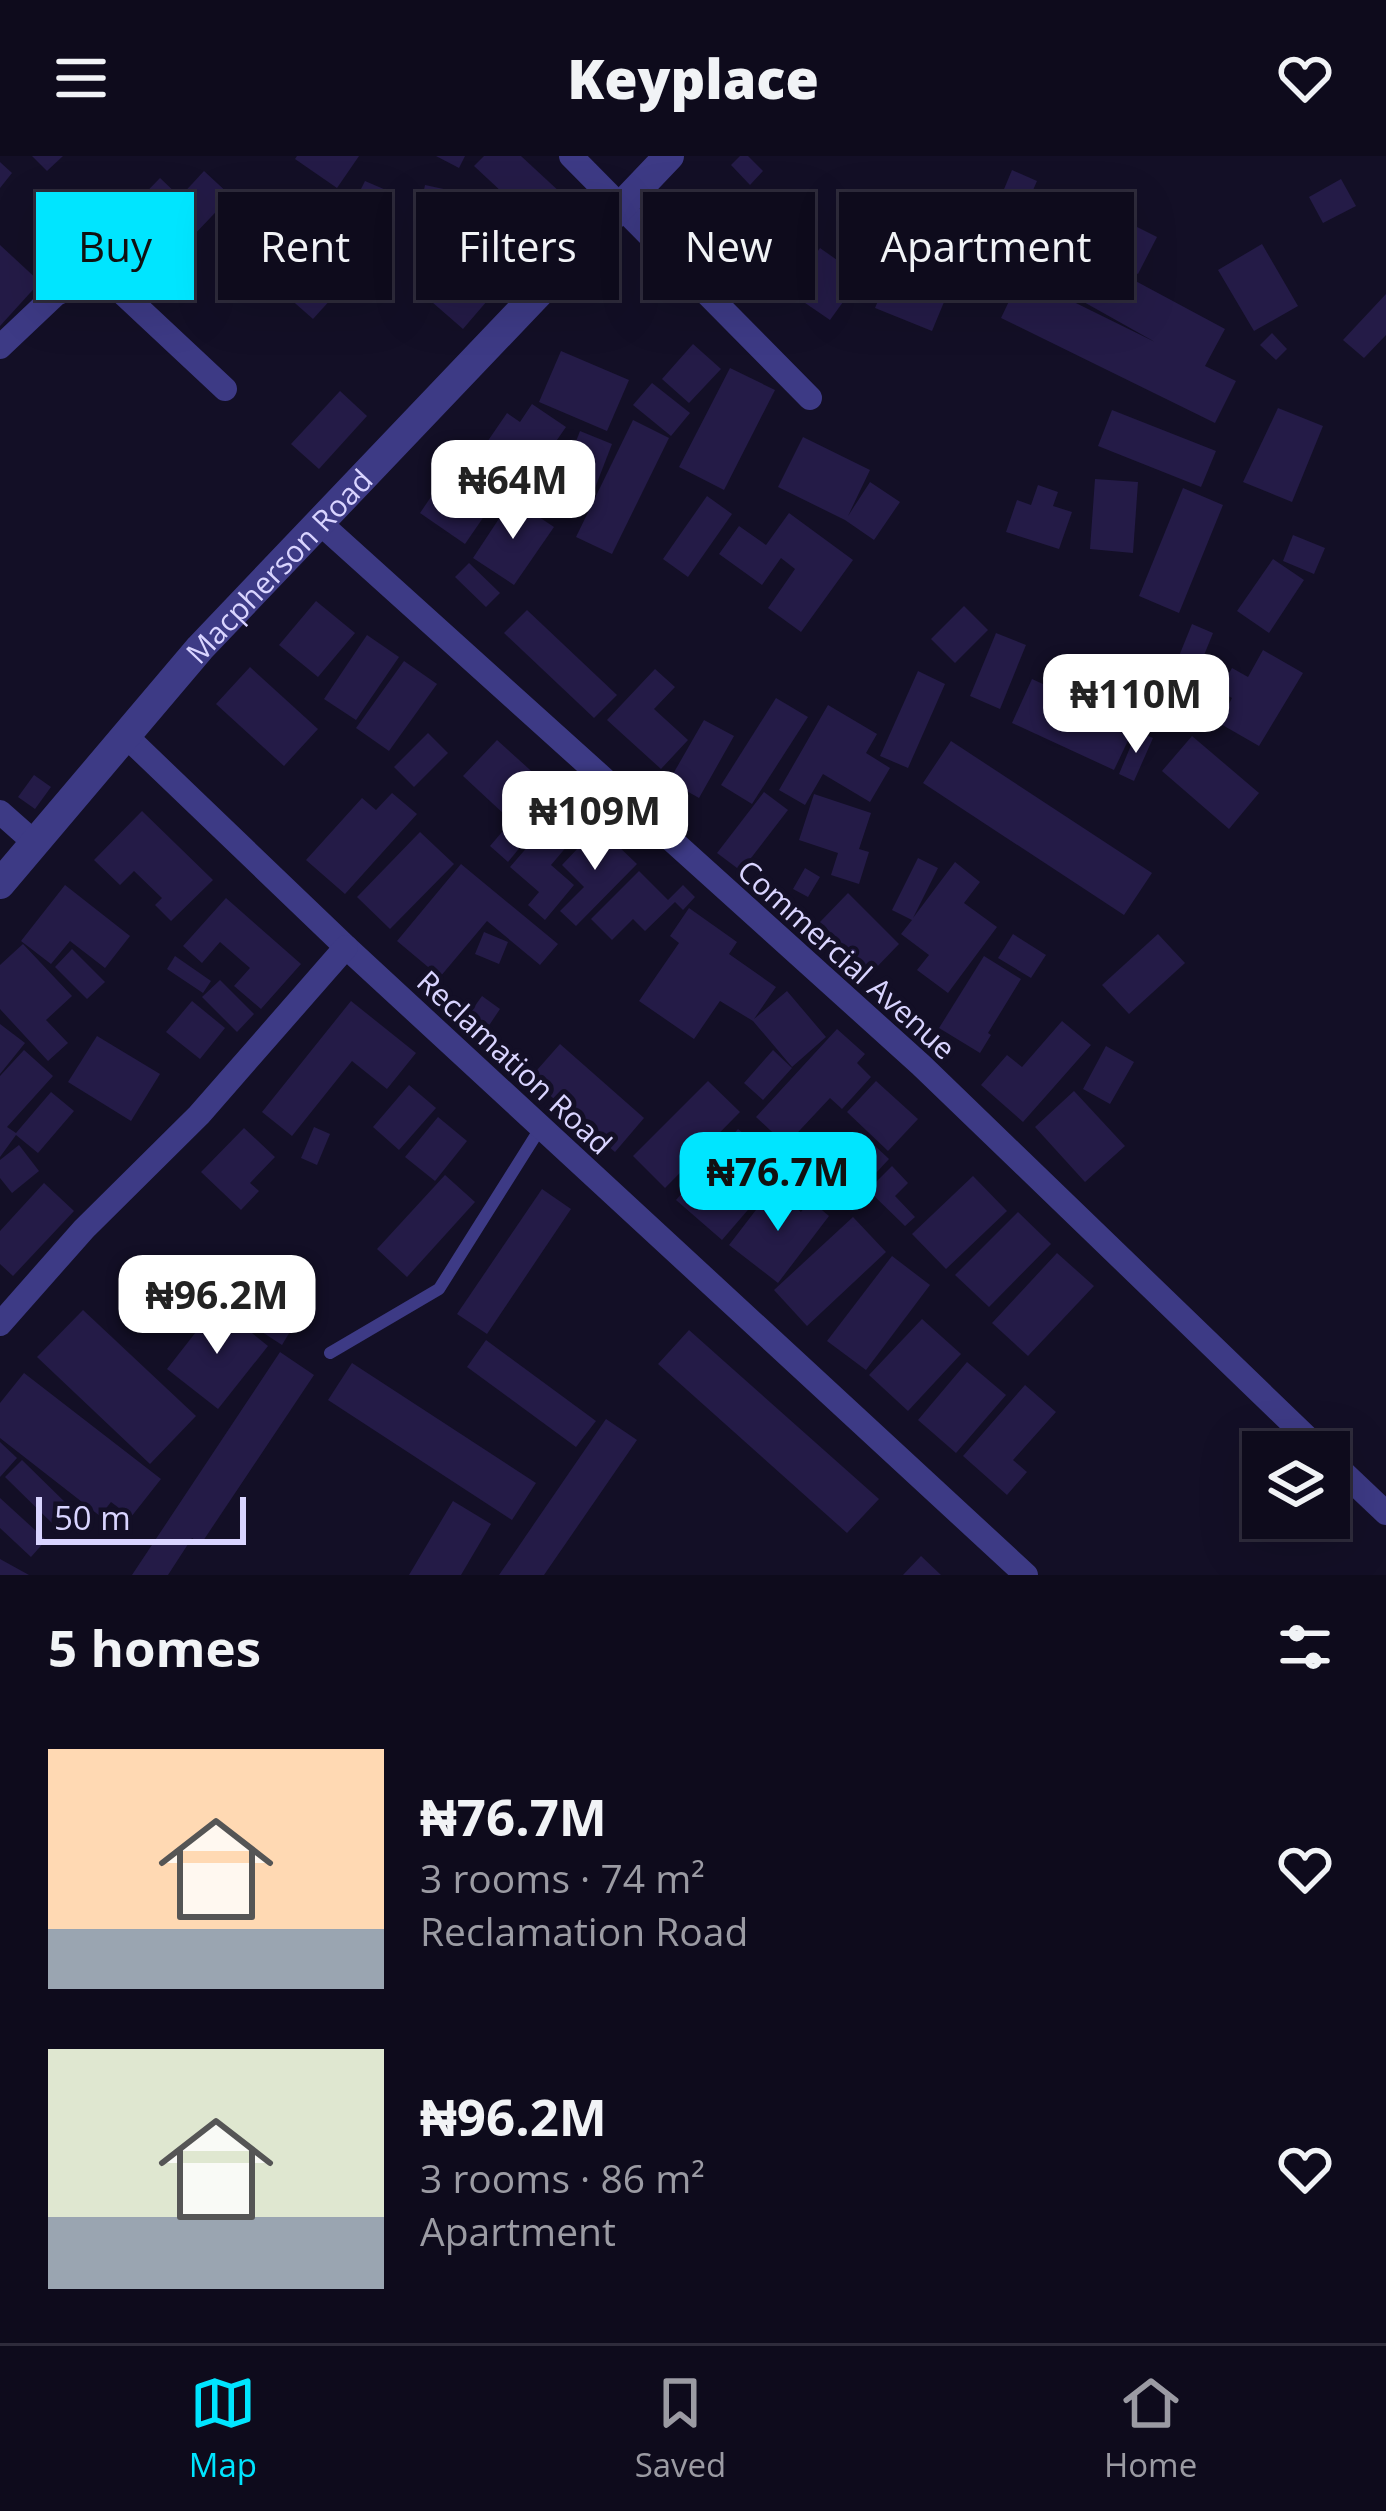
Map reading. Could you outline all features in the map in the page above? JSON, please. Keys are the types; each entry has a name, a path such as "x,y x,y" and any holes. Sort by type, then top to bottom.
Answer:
{"street":[{"path":"571,156 810,398"},
{"name":"Macpherson Road","path":"0,884 200,648 669,156"},
{"path":"0,346 56,294 94,277 116,287 225,389"},
{"name":"Commercial Avenue","path":"320,523 921,1065 1300,1431"},
{"name":"Reclamation Road","path":"126,736 346,947 1026,1575"},
{"path":"0,812 35,843"},
{"path":"0,1324 84,1229 199,1115 346,947"},
{"path":"1350,1479 1386,1514"}],"lane":[{"path":"330,1353 439,1289 541,1127"}],"building":[{"path":"32,156 63,156 47,171"},
{"path":"297,156 359,156 337,188"},
{"path":"436,156 465,156 459,168"},
{"path":"484,156 521,156 560,192 502,192 474,166"},
{"path":"740,156 748,156 763,171 750,185 731,165"},
{"path":"0,162 12,173 0,188"},
{"path":"1012,170 1037,181 1032,192 1003,192"},
{"path":"204,171 227,192 218,192 218,210 194,235 194,192 185,192"},
{"path":"160,178 175,192 146,192"},
{"path":"1341,179 1356,206 1323,223 1309,197"},
{"path":"365,181 391,192 360,192"},
{"path":"425,185 453,191 453,192 424,192"},
{"path":"1134,226 1157,237 1138,274 1134,272"},
{"path":"1262,244 1298,306 1254,331 1218,270"},
{"path":"0,245 36,278 36,286 0,326"},
{"path":"820,248 839,261 839,300 844,300 830,320 801,300 815,300 815,255"},
{"path":"1134,280 1225,329 1205,366 1236,381 1215,423 1001,318 1010,300 1070,300 1155,342 1082,301 1134,300"},
{"path":"1386,294 1386,335 1364,358 1343,340"},
{"path":"291,300 330,300 313,319"},
{"path":"434,300 488,300 463,329"},
{"path":"878,300 945,300 932,331 875,308"},
{"path":"1272,333 1287,349 1276,360 1260,345"},
{"path":"693,344 721,369 689,403 662,379"},
{"path":"561,351 629,380 607,431 539,402"},
{"path":"730,368 775,390 724,490 679,467"},
{"path":"652,383 690,413 671,436 633,405"},
{"path":"340,391 367,416 319,469 291,444"},
{"path":"532,404 566,427 529,480 483,448 507,413 520,422"},
{"path":"1278,408 1323,426 1292,502 1243,482"},
{"path":"1112,410 1216,451 1201,487 1098,446"},
{"path":"633,420 669,438 612,554 576,537"},
{"path":"580,431 612,444 588,506 556,494"},
{"path":"803,437 870,470 848,516 870,482 900,502 874,540 778,487"},
{"path":"463,450 509,480 465,544 420,513"},
{"path":"1095,479 1138,482 1133,553 1090,549"},
{"path":"1038,485 1058,492 1053,506 1072,512 1059,549 1006,532 1017,500 1031,505"},
{"path":"1183,488 1223,505 1179,613 1139,596"},
{"path":"707,496 732,514 688,577 663,559"},
{"path":"512,499 554,527 514,585 473,558"},
{"path":"789,513 853,560 801,632 768,608 795,569 781,558 762,585 719,554 739,526 766,545"},
{"path":"1293,535 1325,548 1314,574 1283,561"},
{"path":"1273,559 1304,580 1269,633 1237,611"},
{"path":"469,563 500,593 486,607 455,577"},
{"path":"316,601 355,633 318,677 279,645"},
{"path":"964,606 988,630 955,663 931,639"},
{"path":"527,610 617,695 594,718 504,633"},
{"path":"1192,624 1213,633 1198,670 1177,661"},
{"path":"996,633 1026,645 1000,709 970,696"},
{"path":"367,635 399,657 356,720 324,699"},
{"path":"1263,650 1303,673 1259,746 1219,723 1232,698 1219,691 1232,668 1248,677"},
{"path":"404,661 437,684 389,751 356,728"},
{"path":"250,667 318,729 284,766 216,704"},
{"path":"655,669 675,687 654,709 688,740 661,769 607,720"},
{"path":"918,671 945,684 908,768 880,756"},
{"path":"1032,679 1135,726 1114,770 1012,723"},
{"path":"776,698 808,717 752,804 721,785"},
{"path":"828,705 877,734 866,753 890,768 870,802 823,774 805,805 779,790"},
{"path":"704,720 734,736 699,798 669,781"},
{"path":"1137,731 1153,738 1134,781 1119,774"},
{"path":"428,733 448,753 414,787 394,767"},
{"path":"1192,736 1259,793 1229,829 1162,771"},
{"path":"497,740 539,778 505,815 463,776"},
{"path":"951,741 1152,873 1124,915 923,783"},
{"path":"34,775 51,787 35,809 18,797"},
{"path":"545,782 590,819 551,865 574,885 545,920 528,905 539,892 510,867 536,837 515,819"},
{"path":"764,792 788,810 741,871 717,853"},
{"path":"392,793 417,814 345,894 306,860 362,798 376,810"},
{"path":"814,794 871,813 859,849 869,852 859,884 831,875 838,853 799,840"},
{"path":"142,811 213,880 171,921 155,905 162,898 134,871 120,885 94,860"},
{"path":"508,825 526,840 508,862 490,846"},
{"path":"598,827 637,864 576,926 560,911 584,887 562,865"},
{"path":"420,832 454,864 390,929 357,897"},
{"path":"918,858 938,868 913,918 955,862 980,882 964,903 997,927 948,993 917,970 929,955 901,934 912,920 892,910"},
{"path":"461,864 558,944 540,965 487,921 440,977 397,941"},
{"path":"805,868 820,877 808,897 793,889"},
{"path":"639,871 668,900 683,885 695,897 683,910 675,902 645,931 633,919 612,940 591,919"},
{"path":"65,885 130,936 105,968 70,941 51,964 21,941"},
{"path":"848,893 899,944 871,973 820,922"},
{"path":"226,898 301,964 261,1009 234,986 250,968 220,942 202,963 183,946"},
{"path":"689,908 737,942 729,954 776,987 754,1019 787,991 826,1037 792,1067 753,1021 720,1001 694,1039 639,1001 679,943 670,936"},
{"path":"484,932 508,942 499,964 475,954"},
{"path":"1013,934 1046,955 1031,978 998,958"},
{"path":"1158,934 1185,963 1129,1014 1102,985"},
{"path":"23,944 72,996 46,1020 68,1043 48,1061 0,1009 0,965"},
{"path":"72,949 105,982 87,999 55,967"},
{"path":"175,956 211,981 203,993 167,969"},
{"path":"984,956 1021,979 980,1053 939,1028"},
{"path":"220,980 254,1014 237,1032 202,997"},
{"path":"482,996 500,1009 486,1030 467,1017"},
{"path":"192,1001 225,1028 200,1059 166,1032"},
{"path":"351,1001 416,1053 387,1089 352,1061 292,1136 262,1112"},
{"path":"1062,1021 1091,1045 1023,1122 981,1085 1007,1055 1022,1067"},
{"path":"0,1024 25,1043 0,1074"},
{"path":"837,1029 865,1054 857,1063 871,1077 842,1109 830,1098 786,1145 756,1117"},
{"path":"97,1036 160,1074 131,1121 68,1082"},
{"path":"560,1044 644,1118 615,1152 530,1078"},
{"path":"1106,1046 1134,1062 1110,1104 1083,1089"},
{"path":"24,1050 53,1076 7,1127 16,1133 51,1092 74,1111 38,1153 16,1135 0,1157 0,1076"},
{"path":"773,1050 792,1068 763,1100 744,1083"},
{"path":"708,1081 740,1112 665,1188 633,1156"},
{"path":"876,1081 918,1119 888,1151 847,1112"},
{"path":"409,1085 436,1108 399,1150 373,1127"},
{"path":"1074,1091 1125,1146 1085,1182 1035,1127"},
{"path":"438,1117 467,1141 435,1181 405,1157"},
{"path":"314,1127 330,1134 317,1165 301,1158"},
{"path":"244,1128 275,1157 250,1183 259,1191 241,1210 201,1172"},
{"path":"738,1129 784,1168 722,1240 676,1200"},
{"path":"861,1133 889,1159 847,1204 819,1178"},
{"path":"19,1145 39,1171 12,1193 0,1178 0,1160"},
{"path":"892,1166 908,1183 895,1196 915,1217 905,1226 868,1190"},
{"path":"445,1175 475,1202 407,1277 377,1249"},
{"path":"973,1176 1007,1211 946,1269 912,1234"},
{"path":"44,1183 74,1211 13,1276 0,1264 0,1231"},
{"path":"542,1189 571,1209 487,1334 457,1314"},
{"path":"772,1189 801,1212 810,1200 829,1216 778,1283 729,1245"},
{"path":"1018,1212 1051,1244 989,1307 955,1275"},
{"path":"853,1217 886,1252 807,1326 774,1290"},
{"path":"1057,1253 1094,1286 1028,1356 992,1323"},
{"path":"892,1256 930,1285 866,1370 827,1341"},
{"path":"245,1280 300,1315 282,1345 227,1309"},
{"path":"217,1305 268,1346 218,1409 167,1369"},
{"path":"83,1310 196,1416 150,1464 37,1357"},
{"path":"922,1319 961,1354 908,1411 869,1375"},
{"path":"689,1330 879,1499 847,1533 658,1364"},
{"path":"486,1340 596,1421 576,1447 467,1367"},
{"path":"280,1352 314,1375 201,1544 192,1538 168,1575 132,1575"},
{"path":"967,1362 1006,1395 956,1453 918,1420"},
{"path":"352,1363 536,1483 512,1520 328,1400"},
{"path":"24,1373 161,1479 131,1517 111,1502 100,1516 0,1438 0,1403"},
{"path":"1025,1385 1056,1412 1013,1460 1027,1472 1007,1495 963,1456"},
{"path":"606,1419 637,1440 544,1575 499,1575"},
{"path":"0,1442 17,1458 0,1477"},
{"path":"22,1460 73,1510 56,1527 5,1477"},
{"path":"0,1498 46,1540 31,1557 0,1528"},
{"path":"453,1501 491,1524 461,1575 409,1575"},
{"path":"921,1556 941,1575 903,1575"},
{"path":"0,1559 29,1575 0,1575"}]}
